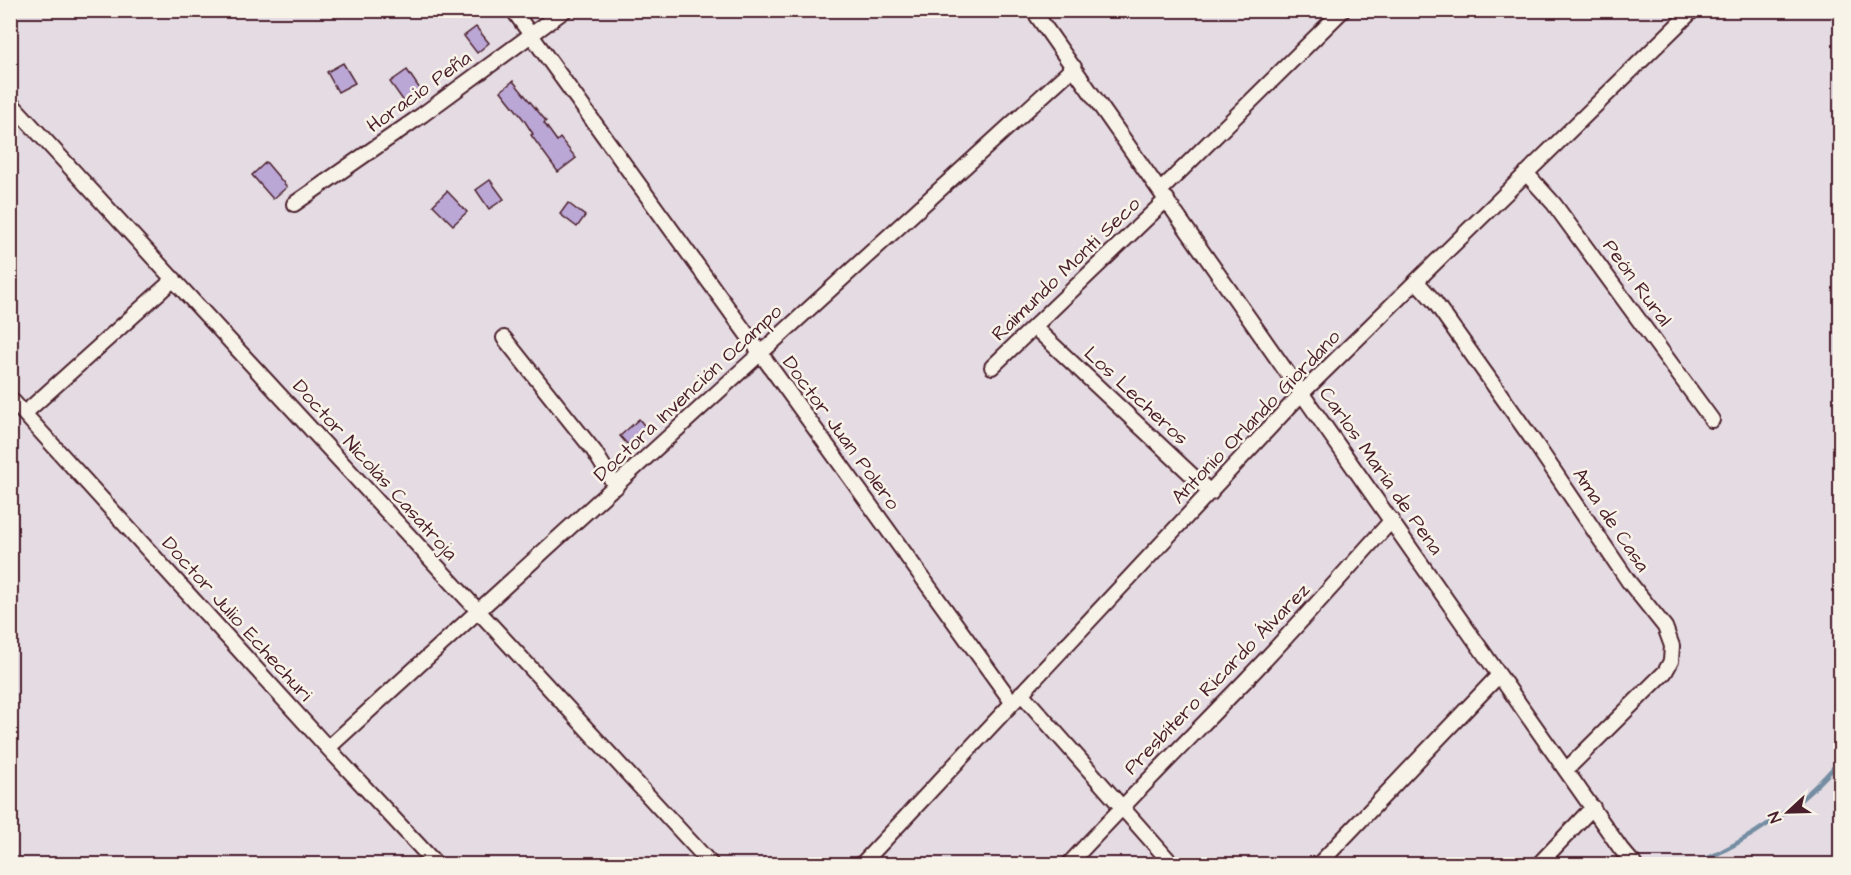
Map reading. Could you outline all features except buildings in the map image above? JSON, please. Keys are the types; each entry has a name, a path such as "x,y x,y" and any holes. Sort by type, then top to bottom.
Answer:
{"street":[{"name":"Doctor Juan Polero","path":"513,10 759,354 1016,697 1172,864"},
{"name":"Horacio Peña","path":"294,204 422,115 565,10"},
{"name":"Carlos María de Pena","path":"1033,10 1634,864"},
{"name":"Raimundo Monti Seco","path":"992,367 1034,327 1343,10"},
{"path":"1673,10 1681,23"},
{"name":"Antonio Orlando Giordano","path":"862,864 1302,393 1693,10"},
{"name":"Doctora Invención Ocampo","path":"328,748 1074,67"},
{"name":"Doctor Nicolás Casatroja","path":"10,102 711,864"},
{"name":"Peón Rural","path":"1526,172 1554,204 1712,420"},
{"path":"25,413 174,279"},
{"name":"Ama de Casa","path":"1417,282 1491,381 1629,582 1665,627 1670,637 1672,654 1665,672 1566,770"},
{"name":"Los Lecheros","path":"1034,327 1211,493"},
{"path":"504,338 594,451 616,487"},
{"name":"Doctor Julio Echechuri","path":"10,398 436,864"},
{"name":"Presbítero Ricardo Álvarez","path":"1069,864 1121,807 1252,674 1392,520"},
{"path":"1319,864 1499,675"},
{"path":"1539,864 1593,807"}],"waterway":[{"path":"1696,864 1755,833 1774,820 1810,792 1840,760"}]}
